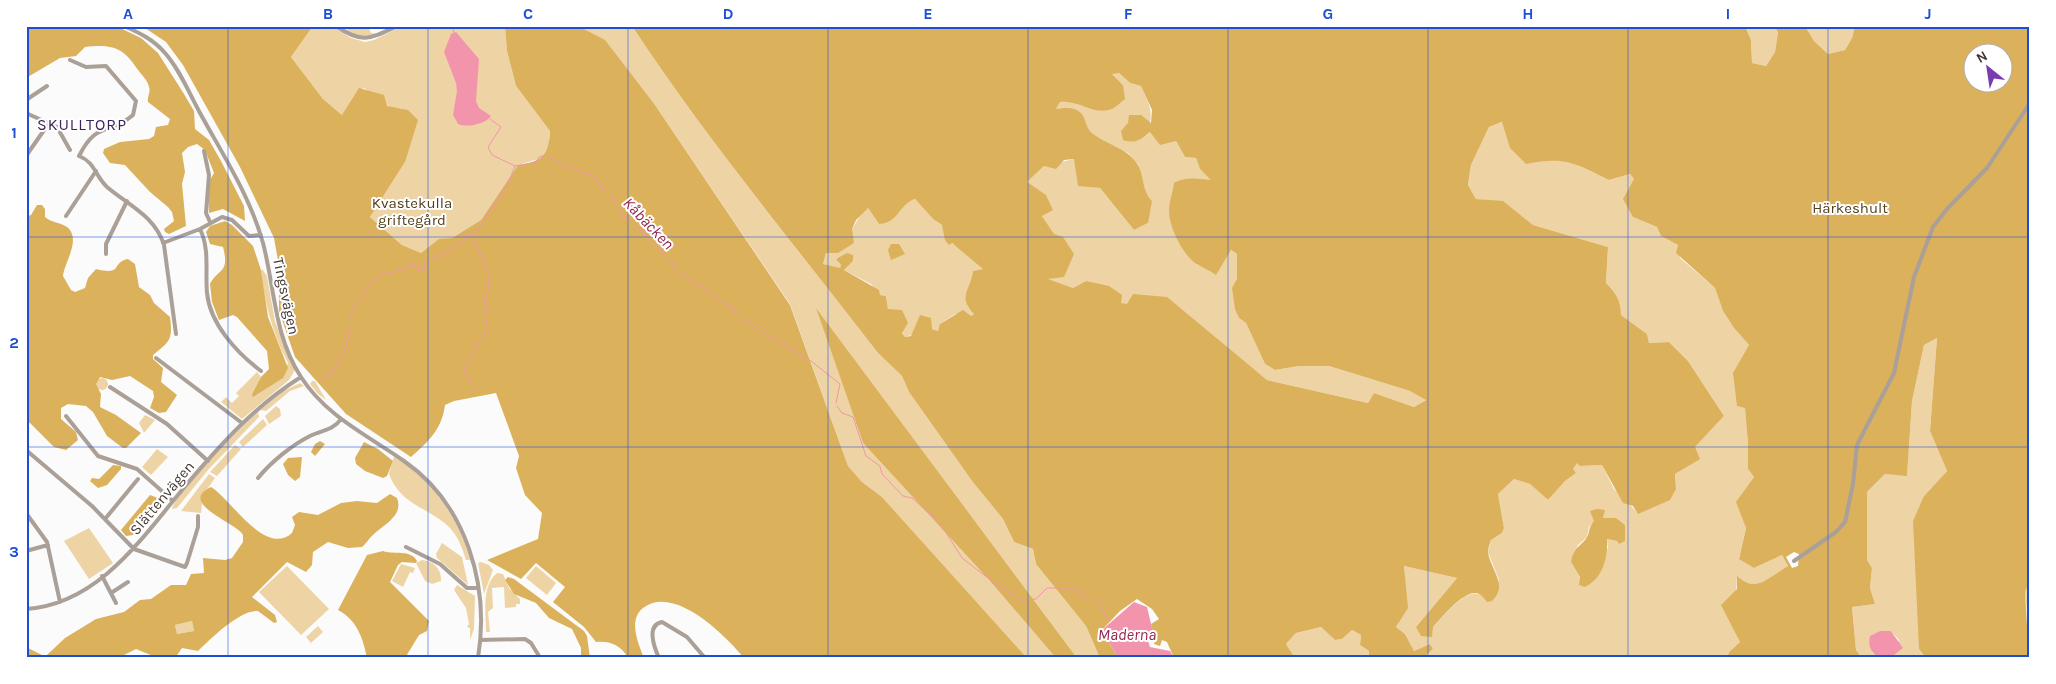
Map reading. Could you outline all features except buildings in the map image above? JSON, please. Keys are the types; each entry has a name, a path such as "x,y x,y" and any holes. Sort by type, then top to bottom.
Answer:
{"street":[{"name":"Tingsvägen","path":"124,26 146,37 169,58 241,187 261,235 280,332 301,377 319,400 341,420 405,462 436,490 454,515 465,537 478,588 480,640 478,658"},
{"path":"336,26 353,37 366,39 397,26"},
{"path":"70,60 86,67 106,66 135,99 134,112 130,117 92,135 78,156 90,161 108,187 127,201 154,226 163,243 176,334"},
{"path":"26,100 47,86"},
{"path":"1794,561 1836,532 1845,522 1853,484 1857,445 1894,373 1914,277 1933,227 1988,168 2030,103"},
{"path":"26,113 60,129 70,150"},
{"path":"26,156 49,124"},
{"path":"204,151 209,175 206,213 210,222"},
{"path":"66,216 96,171"},
{"path":"106,254 106,244 127,201"},
{"path":"163,243 200,229 210,222 226,218 236,223 249,236 261,235"},
{"path":"200,229 206,248 207,293 215,320 227,337 261,371"},
{"path":"156,358 242,423"},
{"name":"Slättenvägen","path":"26,609 41,608 60,602 121,563 242,423 269,399 301,377"},
{"path":"110,387 167,424 208,461"},
{"path":"66,416 98,456 137,470 173,501"},
{"path":"258,478 297,444 310,436 334,427 341,420"},
{"path":"26,450 105,519 134,549 185,567 198,527 198,516"},
{"path":"105,519 138,480"},
{"path":"26,513 41,531 48,546 60,602"},
{"path":"26,551 48,546"},
{"path":"406,547 445,567 467,588 478,588"},
{"path":"102,576 116,603"},
{"path":"111,593 128,582"},
{"path":"659,658 653,629 655,624 662,622 687,637 705,658"},
{"path":"480,640 524,638 531,643 539,656"}],"green space":[{"path":"26,26 116,26 141,38 158,53 194,111 195,129 209,140 221,161 244,206 245,221 223,209 209,213 208,183 214,173 205,150 197,144 188,147 182,153 185,172 182,184 186,226 169,234 165,232 164,229 174,221 172,212 125,165 110,163 103,153 104,149 120,142 149,139 154,136 156,127 168,125 170,119 148,102 149,89 146,80 133,62 122,52 103,46 85,47 76,56 60,58 26,78"},
{"path":"142,26 313,26 291,57 323,99 342,115 359,88 384,95 387,106 408,110 418,120 405,162 370,217 402,245 421,253 439,239 452,238 481,220 518,165 533,162 546,152 550,131 516,86 507,51 505,26 578,26 605,40 655,105 790,305 848,466 862,482 882,497 1027,658 744,658 725,637 698,615 684,607 669,602 655,602 638,613 635,625 639,646 644,658 628,658 615,645 606,642 596,642 584,627 553,602 565,587 536,563 521,579 487,560 538,539 542,513 525,495 516,468 519,456 496,393 454,401 445,405 438,428 411,457 346,414 295,357 279,311 279,292 286,280 279,266 274,238 240,167 183,65 166,42"},
{"name":"Kvastekulla griftegård","path":"313,26 332,26 351,38 365,42 374,40 402,26 505,26 507,51 516,86 550,131 549,146 542,158 518,165 481,220 452,238 439,240 421,253 402,245 370,217 405,162 401,108 396,109 386,105 363,88 342,115 323,99 291,57"},
{"path":"350,26 368,26 371,33 375,33 364,37 357,36 347,30"},
{"path":"578,26 632,26 690,110 752,192 878,353 902,376 909,392 972,481 1003,519 1014,542 1033,549 1036,564 1086,626 1100,658 1077,658 817,310 863,443 990,581 1056,658 1027,658 882,497 862,482 848,466 790,304 655,105"},
{"name":"Härkeshult","path":"632,26 1745,26 1751,40 1752,63 1766,66 1775,52 1778,32 1774,26 1805,26 1814,41 1828,54 1845,50 1852,38 1855,26 2030,26 2030,581 2025,592 2029,658 1926,658 1919,649 1913,521 1924,496 1947,471 1930,431 1937,338 1924,345 1912,401 1907,476 1885,474 1867,492 1867,560 1872,568 1870,588 1875,604 1852,607 1856,650 1862,658 1727,658 1729,652 1740,642 1721,605 1737,589 1737,576 1750,584 1756,584 1769,579 1788,566 1782,555 1754,568 1739,559 1746,528 1736,502 1754,477 1748,469 1745,408 1737,406 1733,373 1749,345 1734,328 1723,311 1715,288 1676,253 1678,245 1661,236 1657,227 1633,217 1623,199 1634,179 1630,174 1609,180 1578,165 1561,161 1526,164 1510,148 1502,122 1489,127 1471,165 1468,185 1476,199 1503,201 1533,225 1608,247 1606,283 1613,290 1617,298 1621,315 1647,334 1649,343 1669,342 1688,361 1724,416 1695,447 1700,459 1675,474 1676,489 1670,500 1638,514 1633,506 1623,503 1602,465 1580,466 1577,463 1573,469 1576,473 1565,481 1548,500 1530,484 1514,479 1498,494 1504,528 1502,533 1491,540 1488,549 1489,558 1499,583 1497,595 1492,601 1487,602 1479,593 1470,594 1452,606 1433,627 1432,637 1421,636 1416,627 1457,578 1404,566 1408,608 1396,627 1405,634 1414,651 1430,644 1433,649 1423,658 1378,658 1369,655 1369,651 1360,645 1361,635 1352,630 1342,639 1335,640 1321,627 1296,633 1286,644 1295,658 1174,658 1167,642 1162,640 1160,646 1154,644 1157,633 1153,632 1151,624 1159,619 1152,609 1137,599 1120,611 1102,630 1118,658 1100,658 1086,626 1036,564 1033,549 1014,542 1003,519 972,481 909,392 902,376 878,353 690,110","holes":["1119,73 1130,83 1141,86 1152,110 1151,123 1141,115 1129,115 1128,123 1121,131 1123,140 1131,142 1144,137 1150,132 1160,145 1176,141 1185,157 1196,158 1200,169 1211,180 1188,179 1174,183 1169,208 1171,224 1181,246 1190,259 1216,275 1231,250 1237,254 1237,279 1232,288 1235,309 1239,318 1246,323 1265,364 1275,370 1299,366 1329,366 1410,391 1426,400 1414,407 1374,393 1368,403 1267,380 1167,297 1133,294 1127,304 1121,303 1122,295 1109,286 1086,281 1073,288 1048,279 1064,277 1074,254 1063,237 1054,234 1042,216 1053,210 1046,195 1027,182 1044,166 1056,169 1064,160 1074,159 1078,186 1100,188 1134,230 1148,223 1152,201 1146,192 1139,167 1132,157 1092,133 1088,129 1083,115 1075,109 1056,109 1060,102 1073,103 1105,111 1114,108 1125,99 1123,85 1112,74","915,199 933,219 942,225 945,240 949,245 952,243 983,269 973,271 965,298 974,314 971,316 963,310 940,324 938,331 932,329 931,318 920,315 911,336 905,337 902,333 908,323 902,310 888,309 886,296 880,295 879,290 844,270 853,261 853,255 847,253 836,259 841,265 840,268 823,264 826,253 838,253 854,243 852,229 856,220 868,208 879,224 885,223 890,221 905,205","1794,552 1799,554 1798,566 1792,568 1786,557"]},
{"path":"1745,26 1774,26 1778,32 1775,52 1766,66 1752,63 1751,40"},
{"path":"1805,26 1855,26 1852,38 1845,50 1828,54 1814,41"},
{"path":"1111,73 1119,73 1130,83 1141,86 1151,117 1145,137 1150,132 1176,141 1185,157 1196,158 1200,169 1212,180 1171,201 1169,210 1196,263 1205,266 1215,274 1231,250 1237,254 1239,318 1246,323 1265,364 1275,370 1299,366 1329,366 1410,391 1427,399 1414,407 1374,393 1368,403 1267,380 1218,342 1120,303 1086,281 1073,288 1047,279 1054,235 1042,216 1027,182 1044,166 1074,159 1093,187 1100,188 1134,230 1148,223 1146,194 1138,164 1128,153 1114,148 1055,110 1060,102 1071,100 1097,110 1123,85"},
{"path":"1503,122 1506,130 1550,159 1568,160 1609,180 1630,174 1634,179 1633,217 1657,227 1661,236 1678,245 1680,258 1715,288 1723,311 1734,328 1749,345 1737,406 1745,407 1748,469 1754,477 1737,502 1746,528 1739,558 1754,568 1782,555 1788,566 1763,582 1750,584 1737,577 1734,629 1740,642 1729,652 1727,658 1423,658 1433,649 1430,644 1414,651 1405,634 1396,627 1404,611 1406,598 1404,566 1457,578 1416,627 1433,627 1461,599 1474,594 1480,594 1499,580 1488,552 1491,540 1502,533 1504,528 1498,494 1514,479 1530,484 1548,500 1565,481 1576,473 1572,470 1577,462 1580,466 1602,465 1614,489 1638,513 1676,489 1675,474 1686,467 1695,447 1724,416 1688,361 1669,342 1649,343 1647,334 1621,315 1617,298 1613,290 1606,283 1608,247 1533,225 1503,202 1476,199 1468,185 1471,165 1489,127","holes":["1604,510 1602,518 1619,544 1617,541 1607,539 1608,548 1578,580 1580,577 1571,562 1578,545 1587,537 1589,527"]},
{"path":"915,199 933,219 942,225 951,243 959,247 984,269 973,271 971,285 965,296 974,314 971,316 955,314 940,324 939,331 932,329 905,337 888,309 886,296 880,295 871,284 844,270 853,261 836,258 841,265 840,269 823,264 826,253 838,252 863,211 868,208 879,224 885,223 890,221 905,205"},
{"path":"37,205 42,205 45,209 45,217 64,225 71,232 73,244 63,276 71,290 75,292 85,288 88,278 96,269 114,270 120,263 128,259 135,264 139,287 150,295 154,303 170,317 171,331 169,339 153,355 153,359 163,368 161,382 177,395 166,412 159,413 150,408 154,397 153,391 130,376 112,380 100,377 96,384 101,394 100,407 116,415 141,433 126,448 123,448 107,436 93,412 86,406 68,404 61,408 61,419 76,432 78,440 66,450 54,447 30,423 26,422 26,217 31,215"},
{"path":"225,221 232,225 253,246 261,270 268,317 288,368 283,378 253,397 252,394 261,377 269,369 267,351 237,317 233,315 219,320 212,302 210,284 222,270 225,256 223,247 210,244 206,232 210,226"},
{"path":"891,244 899,244 905,254 891,260 888,250"},
{"path":"261,270 267,276 275,321 295,370 289,380 242,419 221,402 226,397 232,403 239,396 236,393 257,372 261,377 252,394 270,385 282,375 288,363 270,318"},
{"path":"816,308 1077,658 1056,658 990,581 863,443"},
{"path":"1937,338 1930,431 1947,471 1924,496 1919,649 1926,658 1881,658 1894,655 1899,640 1891,631 1880,631 1872,652 1879,658 1862,658 1856,650 1852,607 1875,604 1870,588 1872,568 1867,560 1867,492 1885,474 1907,475 1912,401 1924,345"},
{"path":"100,378 104,378 108,384 104,390 100,390 96,386 96,382"},
{"path":"312,381 315,381 326,400 310,384"},
{"path":"300,383 304,386 290,391 266,411 260,410 283,391"},
{"path":"276,406 280,409 281,416 269,424 265,416"},
{"path":"258,412 259,417 208,470 177,508 172,509 176,500 197,474"},
{"path":"145,415 155,420 144,433 139,423"},
{"path":"263,419 267,425 243,447 239,442"},
{"path":"320,441 325,444 315,456 311,452 315,444"},
{"path":"364,442 378,449 393,461 387,476 383,478 365,471 356,464 355,458"},
{"path":"235,445 241,449 217,476 210,472"},
{"path":"157,449 168,457 151,475 142,467"},
{"path":"394,456 420,476 442,501 459,529 470,560 466,560 458,539 450,528 408,500 394,485 389,474"},
{"path":"302,457 300,477 295,481 288,475 283,464 288,458"},
{"path":"113,465 121,466 121,469 107,485 98,488 90,481 92,478 99,479"},
{"path":"209,474 215,478 203,495 201,513 181,511"},
{"path":"211,487 249,524 271,538 282,538 292,533 295,525 292,517 299,512 318,515 341,503 357,501 377,503 390,494 397,498 398,510 391,520 362,547 348,548 328,542 313,552 312,565 306,572 287,562 252,597 275,615 277,622 274,623 258,611 251,612 226,626 198,651 182,648 175,658 158,658 136,649 118,658 26,658 26,647 42,655 47,655 65,638 96,619 124,612 140,600 151,599 171,585 186,585 191,574 204,573 203,558 225,560 232,558 243,542 243,535 239,530 212,513 205,506 201,500 202,493","holes":["192,621 194,631 177,634 175,625"]},
{"path":"150,495 158,498 159,507 133,535 126,536 121,530"},
{"path":"1597,509 1605,510 1603,518 1616,518 1625,525 1625,541 1619,544 1617,541 1607,539 1607,553 1603,567 1596,579 1585,587 1579,585 1580,577 1571,562 1574,552 1588,535 1590,526 1594,521 1590,511"},
{"path":"89,528 113,563 89,579 64,541"},
{"path":"442,543 462,557 468,585 437,558 436,554"},
{"path":"383,551 411,555 417,561 416,563 402,562 398,565 390,582 429,621 427,631 419,635 405,658 367,658 358,630 345,614 338,610 367,555"},
{"path":"422,560 436,566 440,573 441,581 432,584 425,581 416,563"},
{"path":"481,562 489,565 493,570 484,594 478,563"},
{"path":"401,564 415,568 413,573 410,572 403,587 392,581"},
{"path":"287,566 329,609 301,635 259,592"},
{"path":"536,566 556,583 547,595 526,578"},
{"path":"497,573 503,574 509,588 520,599 520,604 516,604 516,607 505,608 504,587 492,588 493,608 488,612 490,632 486,632 486,593"},
{"path":"508,577 514,579 584,631 587,636 590,658 581,658 581,648 572,629 549,618 536,603 514,594 505,580"},
{"path":"2030,581 2030,658 2027,641 2028,624 2025,592"},
{"path":"457,585 475,596 474,629 470,640 466,608 454,590"},
{"path":"192,621 194,631 177,634 175,625"},
{"path":"318,626 323,632 311,643 306,637"},
{"path":"1321,627 1335,640 1342,639 1352,630 1361,635 1360,645 1369,651 1370,655 1378,658 1295,658 1286,644 1296,633"}],"water":[{"path":"456,32 479,59 476,101 479,108 491,116 489,119 476,125 466,126 458,124 453,115 457,91 456,83 444,52 451,34"},
{"name":"Maderna","path":"1134,602 1147,607 1153,632 1147,638 1150,647 1170,651 1174,658 1118,658 1102,630"},
{"path":"1880,631 1891,631 1903,648 1894,655 1879,658 1870,648 1869,643 1870,636"}],"waterway":[{"path":"452,26 454,33"},
{"name":"Kåbäcken","path":"490,119 501,127 488,147 492,155 515,166 536,162 539,157 546,155 567,167 594,176 599,185 611,196 621,213 656,245 678,271 732,308 742,319 811,361 840,384 836,403"},
{"path":"474,390 473,382 467,378 464,371 477,344 488,330 485,315 487,310 484,301 488,275 473,236 507,186 515,166"},
{"path":"319,381 331,372 340,360 348,338 350,315 373,280 382,274 402,270 411,264 418,266 419,272 424,270 424,263 461,243 467,233 473,236"},
{"path":"837,406 842,413 853,417 866,456 880,466 882,474 903,496 912,498 932,516 947,534 962,558 1001,588 1022,600 1036,599 1047,588 1078,588 1084,599 1098,600 1109,621"}],"district":[{"name":"SKULLTORP","path":"82,124"}]}
